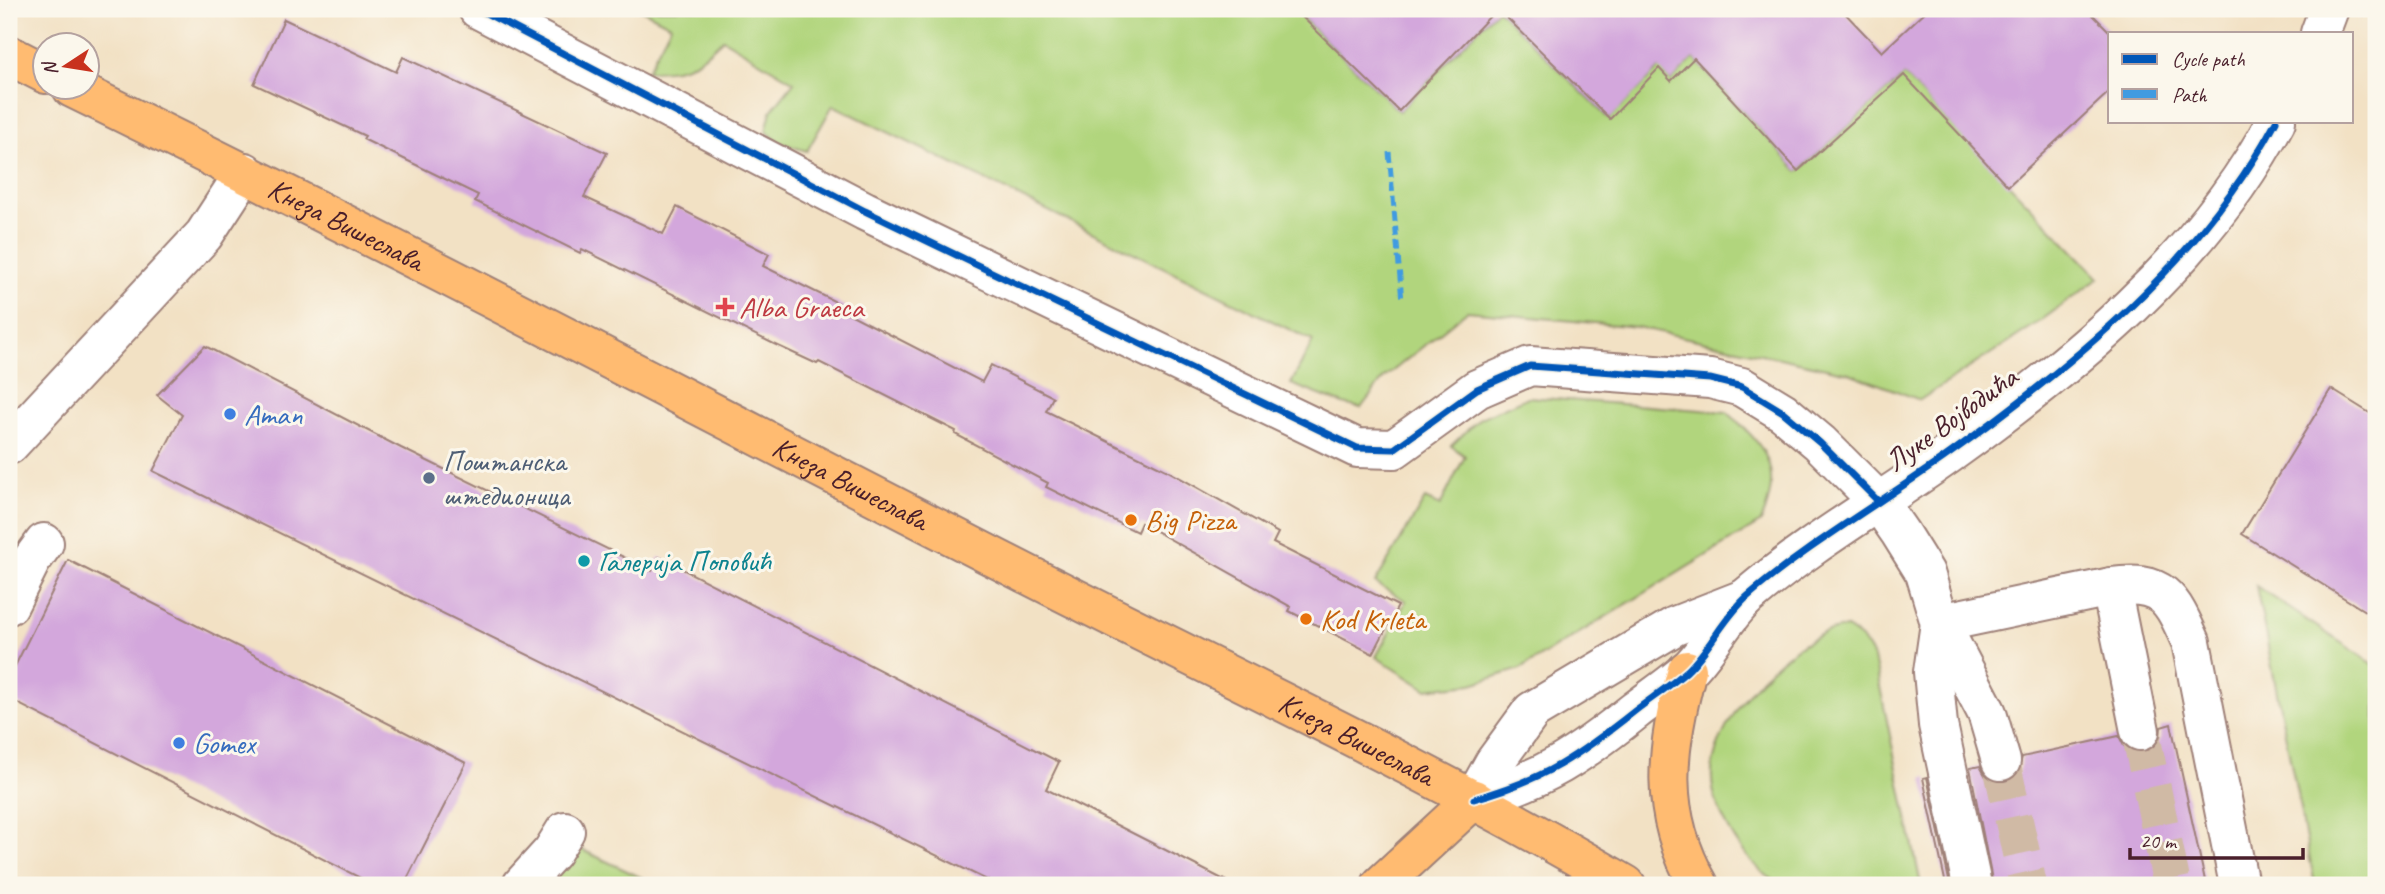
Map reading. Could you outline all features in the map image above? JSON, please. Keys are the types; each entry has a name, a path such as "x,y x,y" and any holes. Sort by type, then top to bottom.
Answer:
{"main road":[{"path":"9,55 32,67"},
{"name":"Кнеза Вишеслава","path":"101,102 245,172 586,349 1474,799 1626,885"},
{"path":"1687,670 1674,719 1668,784 1673,826 1683,856 1699,885"},
{"path":"1381,885 1474,799"}],"street":[{"path":"478,9 865,211 1357,448 1381,451 1394,449 1477,389 1530,366 1710,379 1742,387 1783,412 1820,443 1877,500 1925,573 1940,624 1987,713 2001,761"},
{"path":"2320,32 2329,9"},
{"name":"Луке Војводића","path":"1474,799 1521,786 1587,749 1687,670 1746,598 1877,500 1947,455 2062,367 2197,238 2262,147 2275,122"},
{"path":"9,445 204,234 245,172"},
{"path":"9,605 31,561 44,543"},
{"path":"1940,624 2110,587 2137,584 2158,589 2176,608 2191,642 2239,885"},
{"path":"2110,587 2140,731"},
{"name":"Луке Војводића","path":"1474,799 1494,763 1532,711 1675,626 1746,598"},
{"path":"1940,624 1933,671 1938,725 1972,885"},
{"path":"522,885 552,852 565,831"}],"green space":[{"path":"640,9 1294,9 1399,111 1498,9 1609,119 1660,67 1671,81 1694,58 1798,171 1904,75 2099,278 2039,322 1920,400 1849,373 1637,327 1467,311 1384,378 1361,408 1291,384 1313,341 833,105 807,151 780,143 766,131 771,111 794,82 723,39 689,65 671,70 647,71 671,25"},
{"path":"1528,397 1727,412 1753,437 1768,461 1771,488 1768,504 1761,522 1520,669 1472,684 1426,689 1376,657 1406,601 1375,583 1425,499 1440,506 1465,456 1451,446 1480,418"},
{"path":"2256,586 2376,666 2376,885 2315,885"},
{"path":"1847,628 1863,640 1874,658 1921,885 1782,884 1762,872 1745,853 1726,825 1715,799 1712,771 1717,749 1742,702 1781,660 1803,644 1826,633"},
{"path":"574,846 657,885 543,885"}],"building":[{"path":"1294,9 1497,9 1399,111"},
{"path":"1498,9 1841,9 1882,52 1928,9 2087,9 2110,32 2108,93 2008,186 1904,75 1798,171 1694,58 1671,81 1659,68 1610,119"},
{"path":"284,19 396,72 403,57 607,153 584,197 663,234 677,207 769,254 763,266 846,307 844,311 982,382 991,365 1053,397 1046,411 1166,470 1278,533 1273,543 1398,606 1373,654 1289,611 1291,607 1141,523 1137,532 1046,487 1048,483 955,434 956,431 582,249 580,253 475,201 478,195 363,139 365,136 254,84"},
{"path":"205,346 401,448 652,571 659,557 1059,762 1046,789 1234,885 997,885 153,471 182,415 157,395"},
{"path":"2331,389 2376,417 2376,618 2242,534"},
{"path":"68,560 466,763 404,885 374,885 9,699 9,678"},
{"path":"2171,724 2206,885 1993,885 1970,768 1980,766 1986,777 1995,782 2006,782 2017,776 2022,757 2119,736 2124,746 2132,751 2145,752 2155,747 2160,739 2161,727"},
{"path":"1927,777 1950,885 1946,885 1923,778"}],"tunnel":[{"path":"2140,731 2172,885"},
{"path":"2001,761 2028,885"}],"marked path":[{"path":"1389,152 1402,301"}],"cycle path":[{"path":"478,9 865,211 1357,448 1394,449 1477,389 1530,366 1710,379 1742,387 1783,412 1820,443 1877,500"},
{"path":"1474,799 1542,774 1596,740 1687,671 1748,596 1821,540 1996,420 2088,345 2132,306 2212,219 2246,171 2275,122"}],"place":[{"name":"Alba Graeca","path":"725,307"},
{"name":"Aman","path":"230,414"},
{"name":"Поштанска штедионица","path":"429,478"},
{"name":"Big Pizza","path":"1131,520"},
{"name":"Галерија Поповић","path":"584,561"},
{"name":"Kod Krleta","path":"1306,619"},
{"name":"Gomex","path":"179,743"}]}
